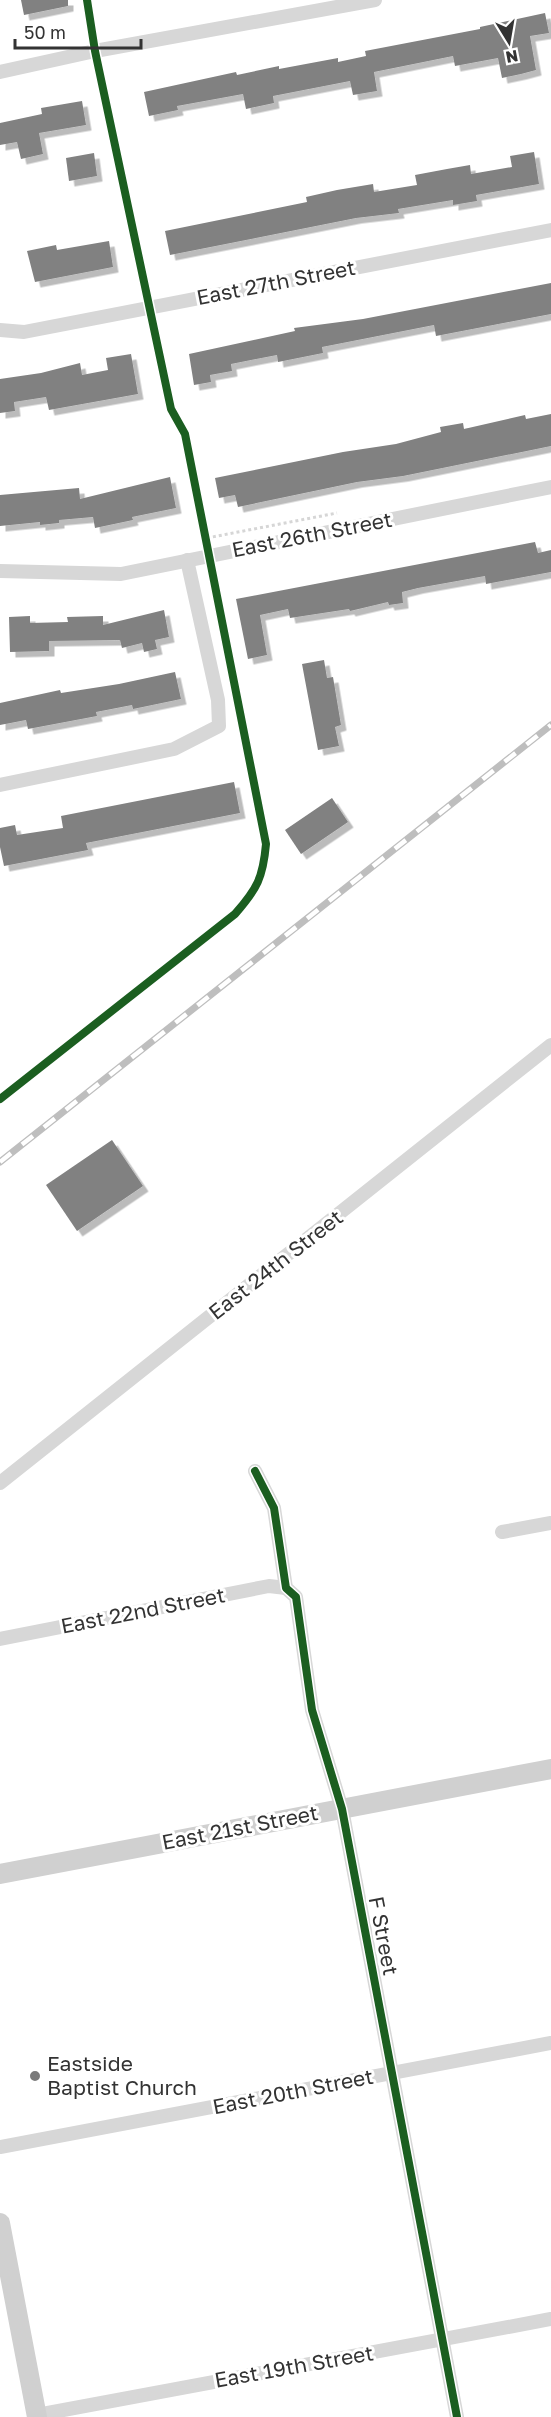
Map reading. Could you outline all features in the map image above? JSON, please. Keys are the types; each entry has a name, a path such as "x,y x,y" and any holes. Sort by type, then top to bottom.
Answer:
{"main road":[{"name":"East 21st Street","path":"0,1874 551,1770"},
{"path":"0,2223 37,2416"}],"street":[{"path":"0,72 94,51 375,0"},
{"name":"East 27th Street","path":"0,330 24,332 551,230"},
{"name":"East 26th Street","path":"0,571 121,574 551,487"},
{"path":"0,785 174,749 219,726 218,700 187,560"},
{"name":"East 24th Street","path":"0,1483 551,1045"},
{"name":"F Street","path":"255,1471 274,1508 286,1588 296,1597 312,1710 342,1809 457,2417"},
{"path":"502,1532 551,1523"},
{"name":"East 22nd Street","path":"0,1639 268,1586 286,1588"},
{"name":"East 20th Street","path":"0,2147 551,2043"},
{"name":"East 19th Street","path":"37,2416 551,2319"}],"path":[{"path":"204,526 210,556"}],"building":[{"path":"21,0 68,0 68,6 24,15"},
{"path":"545,13 549,33 530,36 536,70 521,74 502,78 498,58 455,66 453,56 374,72 377,91 353,95 350,81 273,96 274,103 246,109 243,94 177,106 178,110 149,116 144,92 236,72 237,75 279,66 279,69 338,58 338,62 366,56 365,51 480,29 480,27"},
{"path":"82,101 86,125 39,133 43,154 21,159 17,142 0,145 0,123 42,114 41,108"},
{"path":"534,152 539,184 476,195 477,201 453,205 453,200 398,209 399,213 356,218 170,255 165,231 307,202 306,197 337,190 373,184 374,192 417,185 415,175 447,169 470,165 471,174 512,167 510,156"},
{"path":"94,153 97,176 69,181 66,158"},
{"path":"109,241 113,267 35,282 27,251 56,245 57,250"},
{"path":"551,283 551,314 436,336 434,325 322,347 323,353 278,362 277,355 231,364 232,371 210,375 211,382 194,385 189,354 295,331 294,328 363,319"},
{"path":"131,354 138,394 49,410 46,397 14,402 15,411 0,413 0,379 41,373 80,363 82,375 108,370 106,358"},
{"path":"551,414 551,446 238,507 235,495 219,498 215,478 343,452 396,444 441,432 440,427 463,423 464,429 525,415 526,419"},
{"path":"170,477 176,508 132,517 133,520 95,528 93,517 59,520 59,523 40,525 40,522 0,526 0,495 79,488 80,499"},
{"path":"535,542 538,553 551,550 551,572 486,584 485,576 418,588 402,592 403,603 389,605 388,602 350,611 349,609 290,618 288,609 260,615 267,655 248,659 236,599"},
{"path":"164,610 169,637 155,640 157,649 144,652 142,643 122,648 120,640 49,641 49,651 10,652 9,617 30,616 30,623 68,622 67,617 103,616 103,625"},
{"path":"324,660 327,678 333,677 341,725 335,727 339,746 318,750 302,664"},
{"path":"175,672 181,699 133,709 132,705 96,712 97,716 28,729 26,720 0,725 0,703 60,690 61,693 119,684"},
{"path":"234,782 240,813 86,843 88,850 4,866 0,847 0,828 15,825 17,835 63,828 61,816"},
{"path":"332,798 348,822 301,854 285,830"},
{"path":"112,1140 143,1186 77,1231 46,1185"}],"railway":[{"path":"0,1162 551,725"}],"cycle path":[{"path":"0,1099 235,914 258,882 266,844 185,434 171,409 95,51 87,0"},
{"path":"255,1471 274,1508 286,1588 296,1597 312,1710 342,1809 457,2417"}],"place":[{"name":"Eastside Baptist Church","path":"35,2076"}]}
